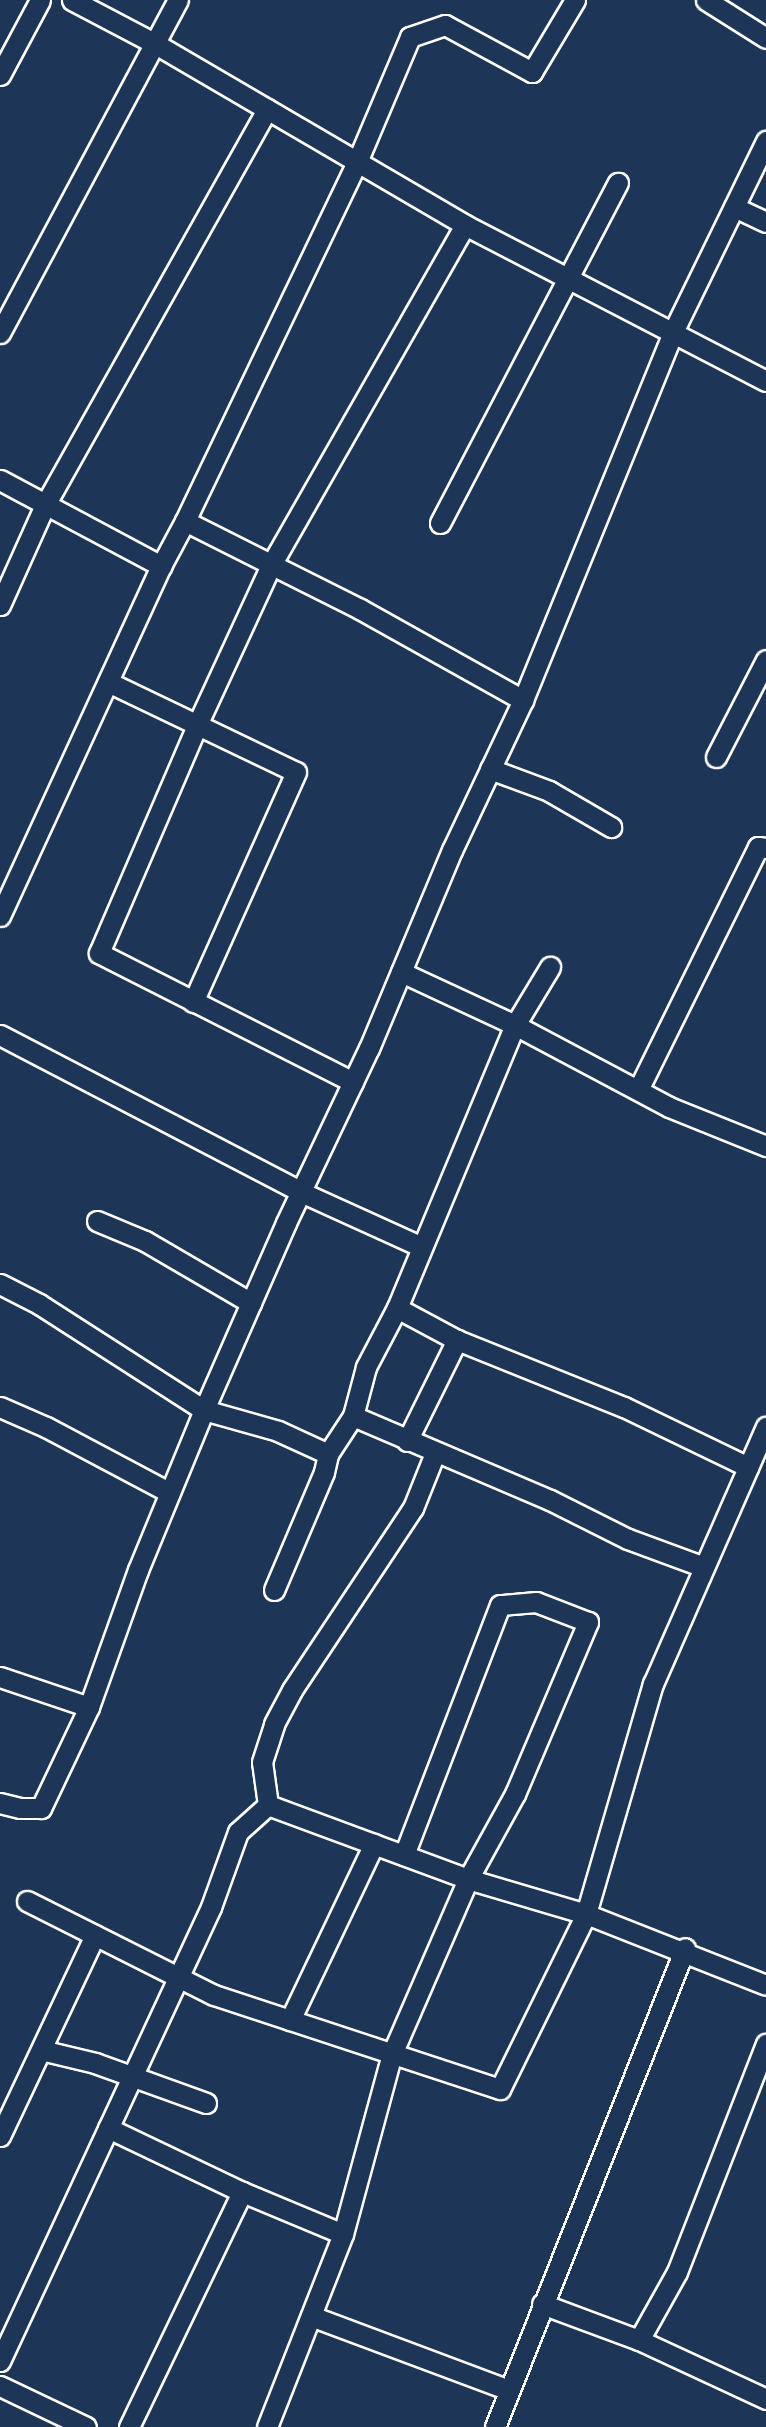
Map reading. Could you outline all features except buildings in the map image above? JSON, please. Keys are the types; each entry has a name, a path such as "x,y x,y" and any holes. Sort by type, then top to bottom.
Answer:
{"street":[{"path":"0,75 40,0"},
{"path":"72,0 154,43 465,225 766,381"},
{"path":"0,333 178,0"},
{"path":"0,916 161,566 186,521 357,162 410,37 445,25 532,72 575,0"},
{"path":"706,0 766,38"},
{"path":"0,605 45,505 267,109"},
{"path":"0,1802 20,1808 41,1808 89,1707 204,1410 523,700 672,334 766,141"},
{"path":"440,523 618,183"},
{"path":"734,207 766,222"},
{"path":"353,1083 99,953 198,723 273,566 465,225"},
{"path":"0,480 161,566"},
{"path":"186,521 523,700"},
{"path":"716,757 766,660"},
{"path":"108,682 296,772 193,1002"},
{"path":"490,769 549,791 611,827"},
{"path":"638,1090 758,847 766,848"},
{"path":"274,1590 324,1472 328,1454 353,1416 366,1367 397,1308 420,1246 515,1025 550,967"},
{"path":"401,972 515,1025 669,1107 764,1140"},
{"path":"0,1035 301,1192 420,1246"},
{"path":"97,1221 145,1241 251,1303"},
{"path":"0,1284 39,1304 204,1410 278,1431 328,1454"},
{"path":"397,1308 457,1340 624,1407 748,1467"},
{"path":"407,1441 457,1340"},
{"path":"0,1407 46,1427 170,1493"},
{"path":"353,1416 550,1500 628,1539 704,1567"},
{"path":"27,1902 214,1995 500,2089 586,1914 653,1684 766,1427"},
{"path":"268,1805 262,1762 274,1724 292,1690 413,1508 435,1453"},
{"path":"267,2427 343,2234 392,2054 468,1879 515,1794 588,1622 536,1602 500,1605 404,1855"},
{"path":"0,1677 89,1707"},
{"path":"268,1805 468,1879 586,1914 684,1950 766,1985"},
{"path":"0,2361 211,1907 238,1832 268,1805"},
{"path":"290,2020 374,1844"},
{"path":"0,2136 95,1935"},
{"path":"495,2427 684,1950"},
{"path":"639,2340 677,2272 766,2044"},
{"path":"41,2050 95,2063 206,2103"},
{"path":"108,2128 243,2192 343,2234"},
{"path":"129,2427 243,2192"},
{"path":"542,2304 639,2340 766,2399"},
{"path":"311,2316 509,2390"},
{"path":"0,2386 86,2427"}]}
